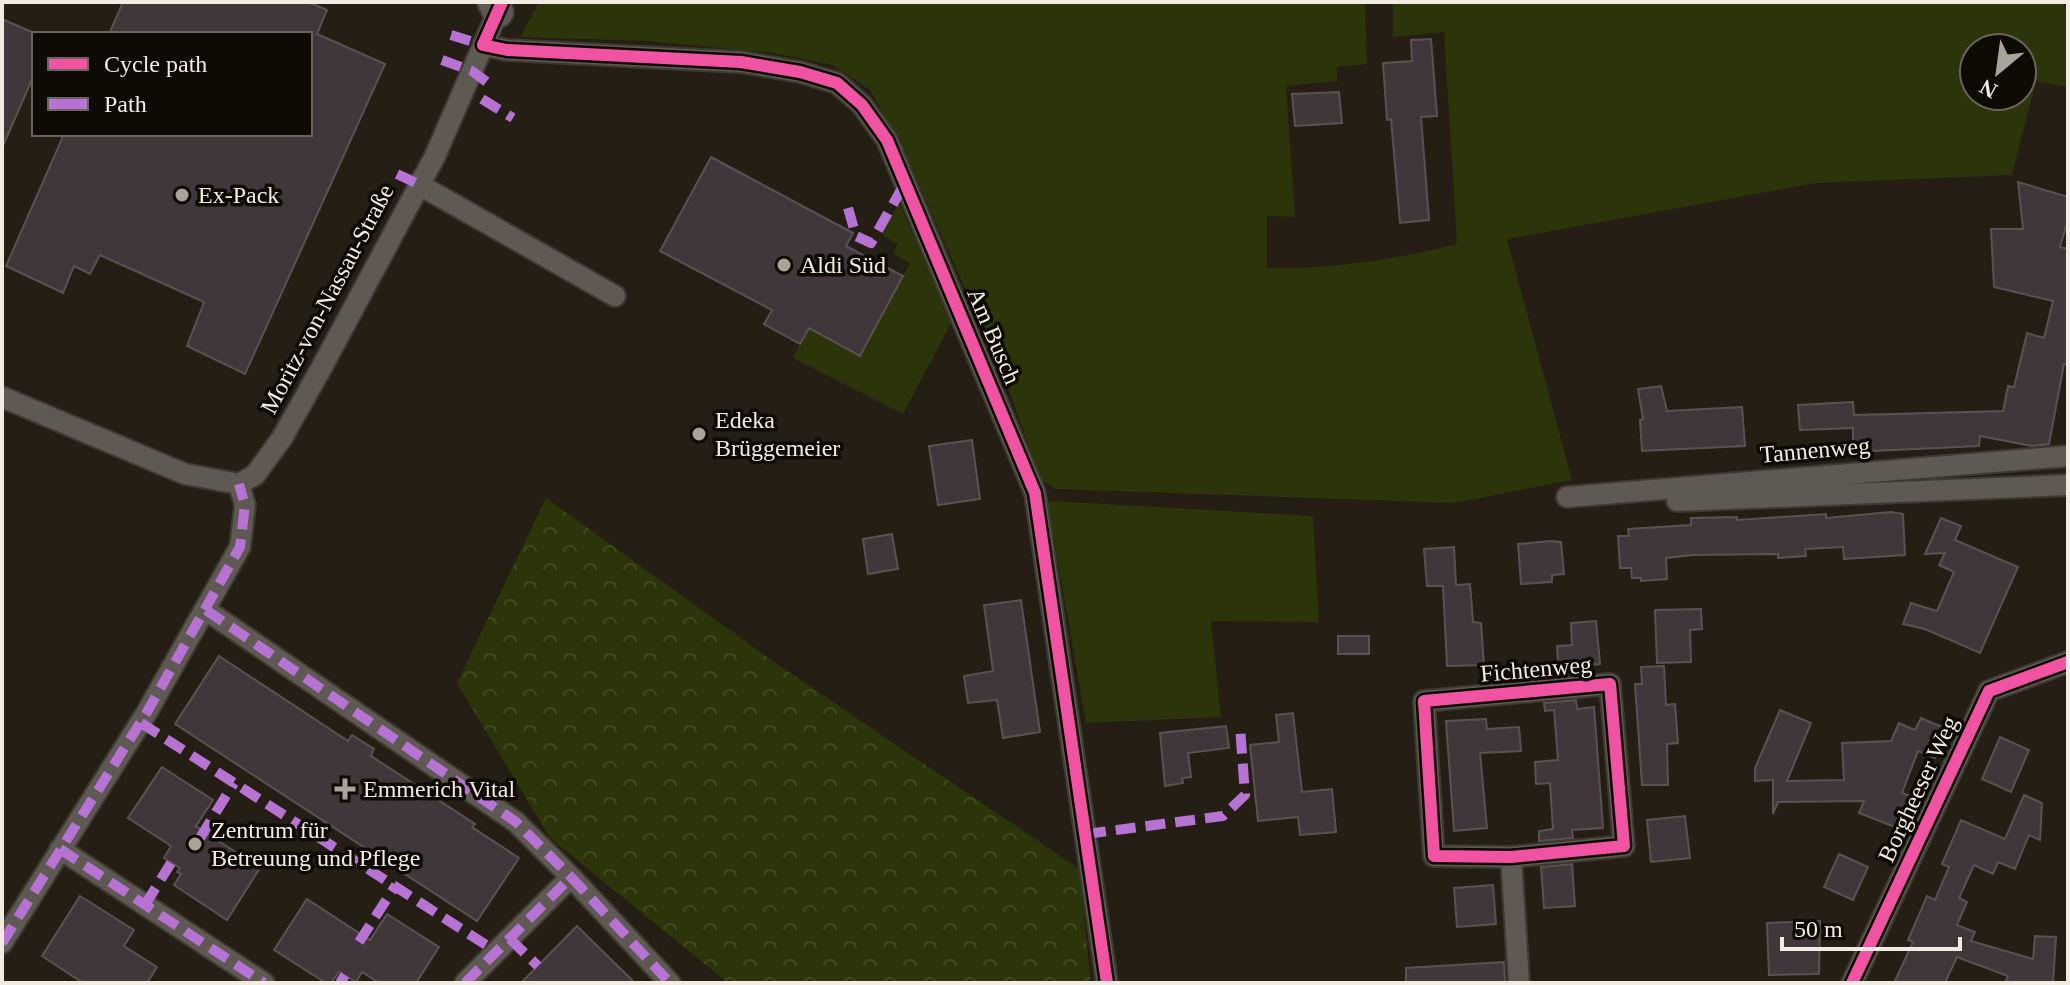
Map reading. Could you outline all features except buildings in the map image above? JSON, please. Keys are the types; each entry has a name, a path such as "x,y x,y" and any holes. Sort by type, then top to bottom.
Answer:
{"street":[{"name":"Moritz-von-Nassau-Straße","path":"239,484 255,475 282,438 401,222 435,156 498,5"},
{"name":"Am Busch","path":"483,45 507,50 741,62 800,72 837,83 862,105 887,140 1035,493 1107,983"},
{"path":"418,184 615,296"},
{"path":"2,397 185,474 239,484 245,505 240,547 206,610 141,723 2,943"},
{"name":"Tannenweg","path":"1567,497 2068,456"},
{"name":"Tannenweg","path":"1677,501 2068,485"},
{"path":"206,610 516,822 670,983"},
{"name":"Borgheeser Weg","path":"1852,983 1989,691 2068,662"},
{"name":"Fichtenweg","path":"1610,684 1624,846 1511,857 1434,856 1424,701 1610,684"},
{"path":"60,849 264,983"},
{"path":"1511,857 1519,983"},
{"path":"465,983 571,877"}],"green space":[{"path":"539,2 1365,2 1367,64 1337,67 1337,81 1286,86 1295,217 1267,216 1267,268 1362,262 1457,244 1444,32 1393,37 1393,2 2062,2 2068,10 2068,87 2038,81 2038,32 1958,32 1958,112 2028,112 2012,175 1816,183 1507,239 1572,480 1454,503 1055,489 1041,480 1004,377 902,146 869,89 832,65 773,53 648,41 520,37"},
{"path":"899,203 952,321 903,414 793,358 809,328 861,356 910,263 893,254 898,244 882,235"},
{"path":"546,498 774,662 1079,869 1091,983 728,983 550,838 457,683"},
{"path":"1052,501 1313,516 1319,622 1211,621 1221,717 1086,723 1048,504"}],"marked path":[{"path":"451,35 483,45"},
{"path":"442,60 472,71 492,86"},
{"path":"482,99 513,118"},
{"path":"397,174 418,184"},
{"path":"848,208 856,236 871,243 905,183"},
{"path":"2,943 147,712 240,547 245,505 239,484"},
{"path":"206,610 516,822 571,877"},
{"path":"141,723 497,952"},
{"path":"1086,834 1223,816 1245,795 1240,726"},
{"path":"200,838 234,783"},
{"path":"60,849 264,983"},
{"path":"145,905 171,863"},
{"path":"465,983 571,877 670,983"},
{"path":"359,942 396,885"},
{"path":"510,939 538,966"},
{"path":"340,983 345,975"}],"cycle path":[{"path":"502,2 483,45 507,50 741,62 800,72 837,83 862,105 887,140 1035,493 1107,983"},
{"path":"1852,983 1989,691 2068,662"},
{"path":"1610,684 1624,846 1511,857 1434,856 1424,701 1610,684"}],"place":[{"name":"Ex-Pack","path":"182,195"},
{"name":"Aldi Süd","path":"784,265"},
{"name":"Edeka Brüggemeier","path":"699,434"},
{"name":"Emmerich Vital","path":"345,789"},
{"name":"Zentrum für Betreuung und Pflege","path":"195,844"}]}
